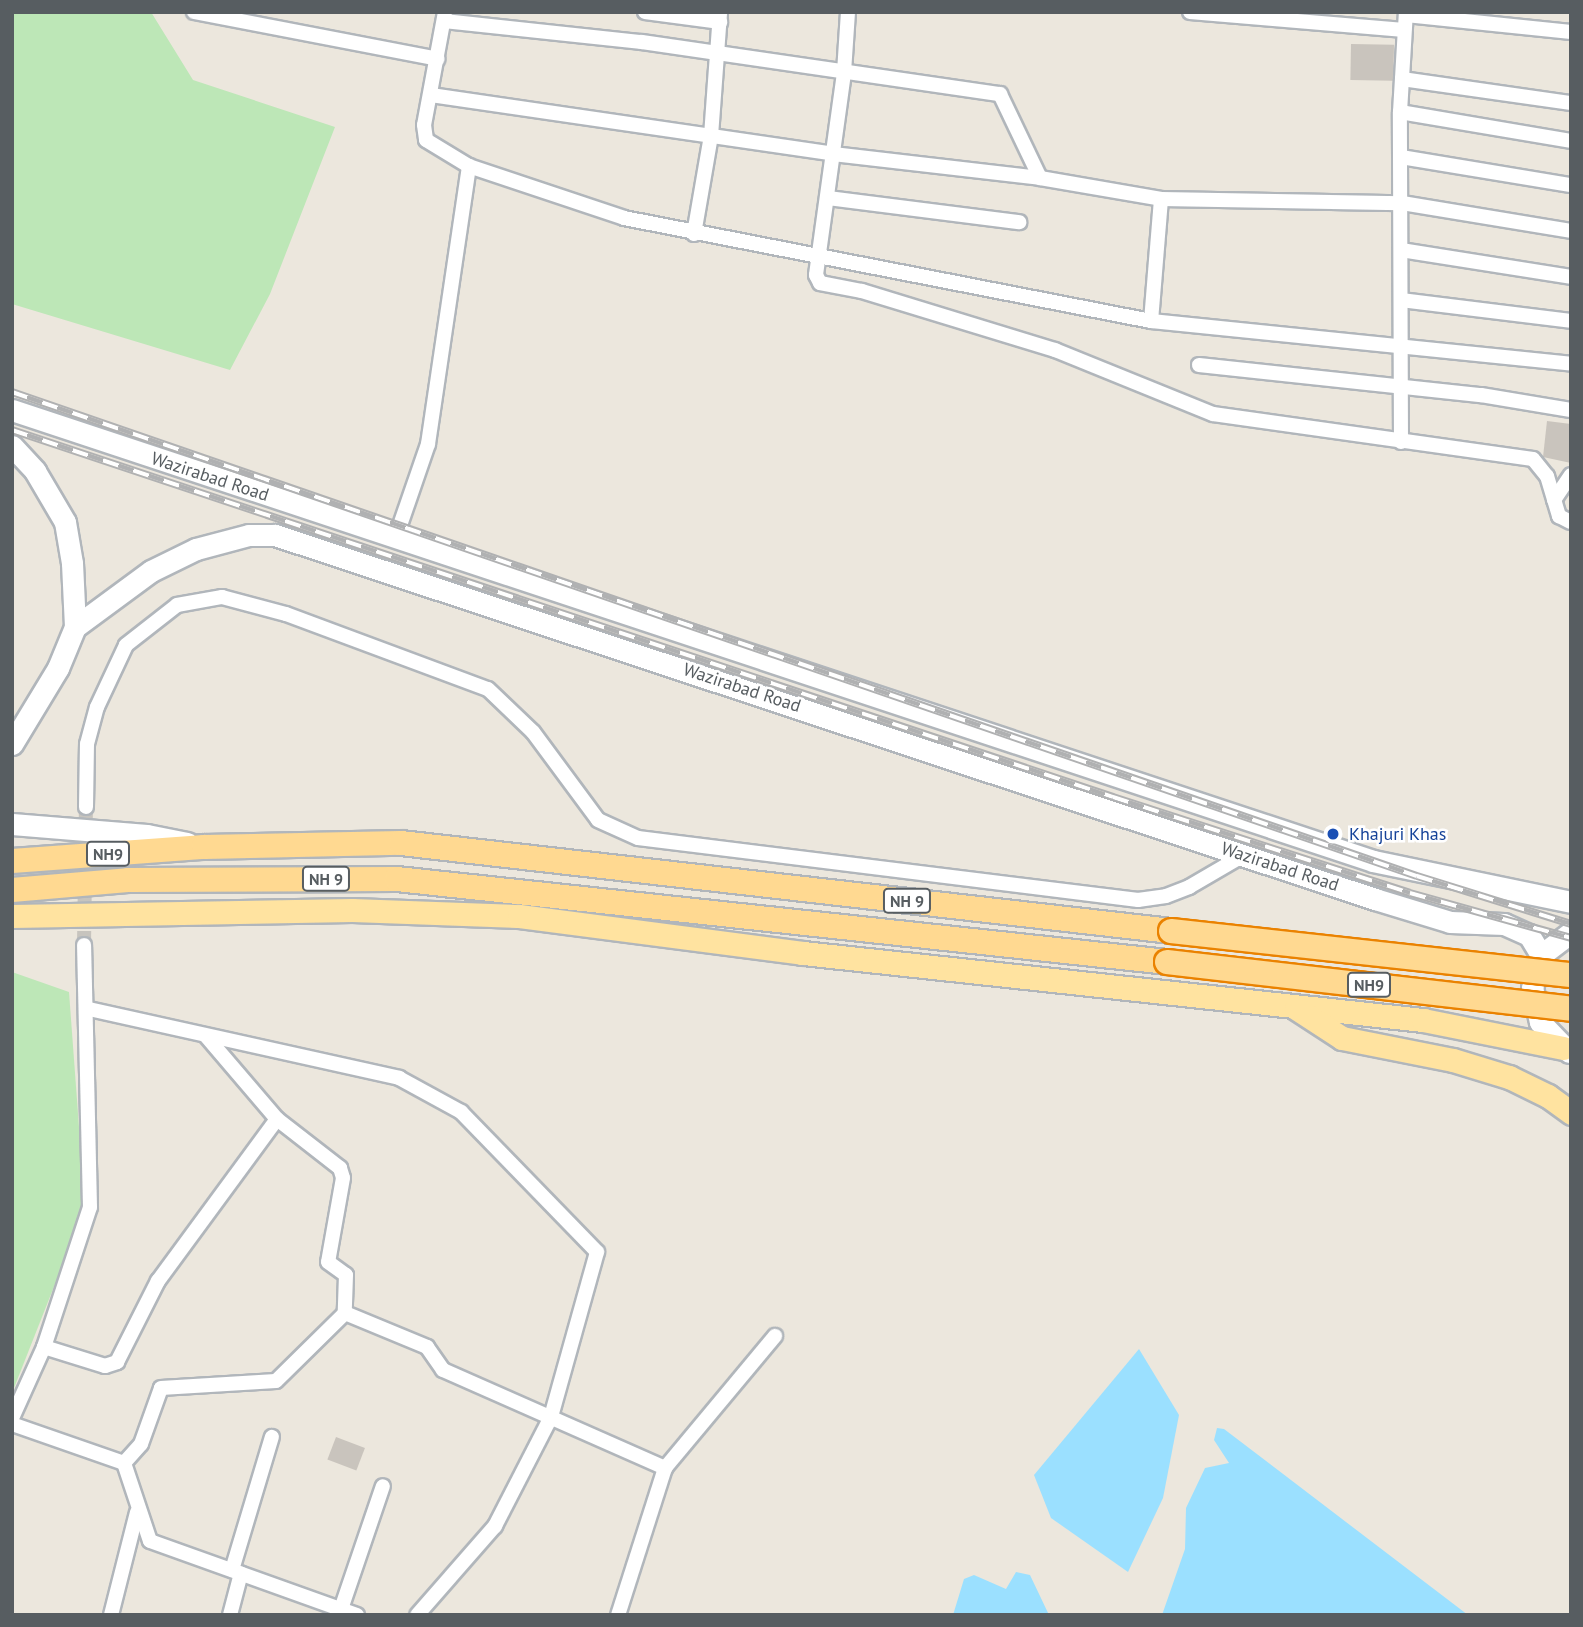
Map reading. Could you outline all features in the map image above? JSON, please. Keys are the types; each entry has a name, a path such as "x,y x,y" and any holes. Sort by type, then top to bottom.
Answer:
{"highway":[{"name":"NH 9","path":"204,847 401,843 1571,975"},
{"name":"NH9","path":"12,861 204,847"},
{"name":"NH 9","path":"12,890 128,880 397,879 1167,962"},
{"name":"NH9","path":"1167,962 1571,1009"}],"main road":[{"name":"Wazirabad Road","path":"12,410 1373,861 1571,902"},
{"path":"12,446 35,471 65,522 72,563 75,627 58,668 12,744"},
{"name":"Wazirabad Road","path":"75,627 151,571 196,549 250,535 275,535 1450,922 1504,924 1529,935 1541,955"},
{"path":"12,824 147,835 204,847"},
{"path":"12,916 352,910 519,916 803,953 1423,1020 1567,1050"},
{"path":"1567,1050 1540,1022 1534,1006 1532,988 1541,955 1571,932"},
{"path":"1293,1006 1342,1038 1416,1053 1509,1077 1548,1096 1571,1113"}],"street":[{"path":"194,12 438,60"},
{"path":"645,12 720,17 711,136 694,234"},
{"path":"848,12 844,73 816,277 820,283 862,291 1055,350 1174,401 1238,419 1533,459 1547,476 1559,516 1571,522"},
{"path":"1190,12 1405,19 1571,32"},
{"path":"1040,178 1003,96 444,17 424,125 426,140 469,166 624,218 694,234 1151,321 1401,343 1571,364"},
{"path":"1401,442 1400,112 1405,19"},
{"path":"1402,79 1571,103"},
{"path":"431,95 833,154 1040,178 1161,199 1402,204 1571,231"},
{"path":"1400,112 1571,141"},
{"path":"1401,158 1571,185"},
{"path":"396,537 428,444 469,166"},
{"path":"828,198 1019,222"},
{"path":"1151,321 1161,199"},
{"path":"1401,250 1571,277"},
{"path":"1401,300 1571,321"},
{"path":"1199,365 1402,389 1481,395 1571,410"},
{"path":"1555,500 1571,475"},
{"path":"86,807 87,744 97,707 126,645 177,605 222,597 286,614 488,689 533,732 598,820 638,838 1138,900 1166,896 1189,887 1244,855"},
{"path":"12,1418 44,1347 90,1207 89,1009 84,945"},
{"path":"89,1009 373,1070 425,1091 461,1112 590,1240 597,1252 596,1268 551,1417 495,1526 417,1615"},
{"path":"124,1463 141,1444 161,1388 276,1381 345,1313 346,1275 328,1262 343,1178 340,1168 277,1119 206,1036"},
{"path":"44,1347 105,1366 117,1362 158,1281 277,1119"},
{"path":"345,1313 427,1347 443,1370 665,1468"},
{"path":"618,1615 665,1468 775,1336"},
{"path":"12,1424 124,1463"},
{"path":"230,1615 236,1572 272,1437"},
{"path":"124,1463 137,1510 150,1541 340,1612 357,1615"},
{"path":"340,1612 383,1486"},
{"path":"111,1615 137,1510"}],"green space":[{"path":"12,12 151,12 193,80 335,127 270,294 230,370 12,304"},
{"path":"12,972 69,992 85,1208 12,1393"}],"water":[{"path":"1139,1349 1179,1415 1163,1498 1128,1572 1051,1518 1034,1475"},
{"path":"1217,1428 1224,1429 1468,1615 1162,1615 1185,1549 1186,1508 1205,1468 1229,1463 1214,1440"},
{"path":"1016,1572 1030,1575 1049,1615 953,1615 964,1579 974,1575 1006,1589"}],"building":[{"path":"1351,44 1394,45 1393,81 1350,80"},
{"path":"1547,421 1571,424 1571,463 1543,457"},
{"path":"336,1437 365,1448 356,1471 327,1459"}],"tunnel":[{"path":"84,945 86,807"}],"railway":[{"path":"12,392 1417,876 1571,924"},
{"path":"12,430 1113,797 1410,893 1571,938"}],"place":[{"name":"Khajuri Khas","path":"1333,834"}]}
